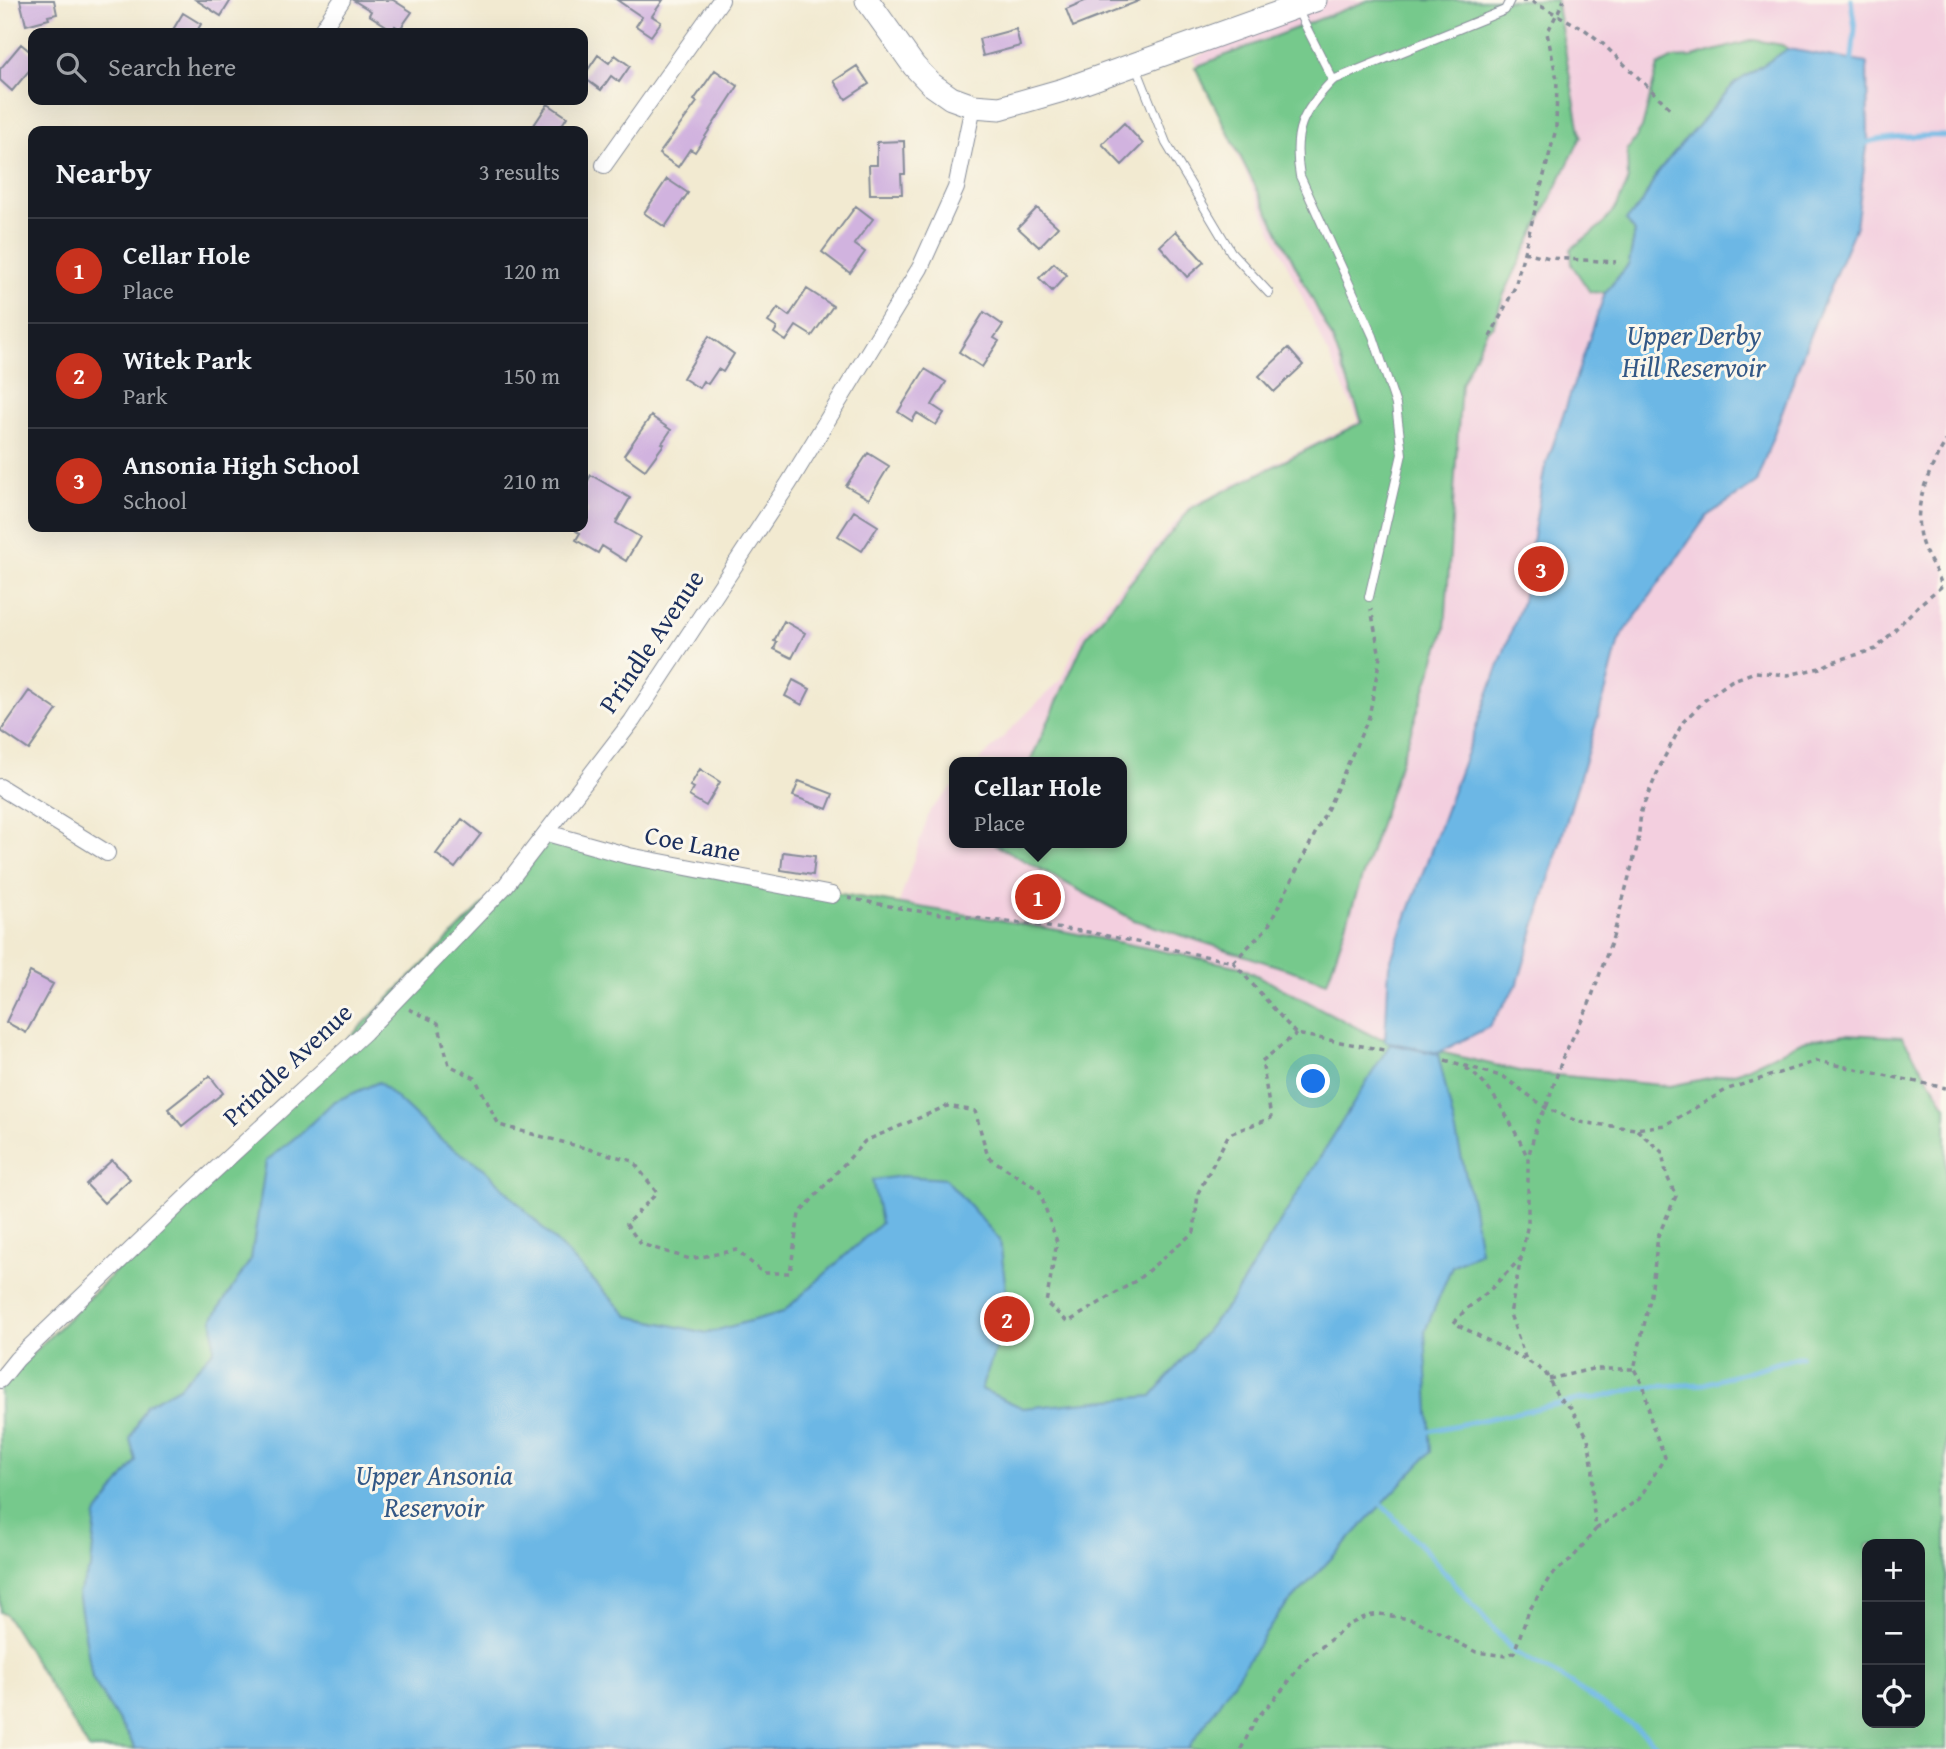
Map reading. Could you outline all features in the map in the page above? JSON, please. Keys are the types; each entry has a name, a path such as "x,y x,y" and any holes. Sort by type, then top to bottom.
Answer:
{"main road":[{"path":"867,0 914,66 931,84 950,98 973,106 1000,108 1019,105 1306,3"}],"street":[{"path":"323,28 342,0"},
{"path":"604,165 721,0"},
{"name":"Prindle Avenue","path":"0,1380 26,1350 394,1002 506,886 547,833 632,721 789,483 920,268 956,188 973,106"},
{"path":"0,787 107,853"},
{"name":"Coe Lane","path":"547,833 629,856 832,895"}],"lane":[{"path":"1369,597 1402,454 1396,405 1373,336 1300,176 1295,150 1301,122 1333,80 1505,10 1510,0"},
{"path":"1306,3 1333,80"},
{"path":"1135,65 1166,143 1231,252 1269,293"}],"path":[{"path":"1490,337 1515,287 1556,129 1557,79 1547,33 1564,0"},
{"path":"1531,1 1601,42 1673,111"},
{"path":"1524,252 1550,258 1616,262"},
{"path":"1526,1360 1510,1314 1528,1223 1528,1158 1538,1121 1546,1108 1563,1057 1588,1007 1614,937 1638,843 1641,811 1662,762 1684,722 1705,700 1731,681 1755,672 1788,675 1820,668 1877,649 1919,605 1944,587 1925,551 1919,533 1918,512 1927,479 1946,441"},
{"path":"1233,962 1268,927 1329,806 1369,717 1380,657 1369,597"},
{"path":"832,895 910,910 1088,932 1233,962 1296,1034 1384,1050"},
{"path":"394,1002 438,1023 449,1065 475,1078 499,1125 633,1161 657,1193 626,1224 641,1244 690,1259 737,1250 763,1273 789,1273 799,1214 865,1140 947,1106 975,1111 988,1157 1039,1190 1057,1242 1045,1303 1068,1322 1138,1280 1194,1232 1198,1193 1229,1133 1271,1118 1262,1061 1296,1034"},
{"path":"1528,1158 1511,1122 1495,1097 1469,1069 1445,1060 1504,1077 1546,1108 1579,1122 1636,1129 1665,1125 1728,1089 1817,1061 1946,1088"},
{"path":"1241,1749 1256,1719 1302,1663 1348,1625 1367,1616 1380,1614 1415,1620 1476,1652 1507,1656 1514,1652 1529,1611 1551,1574 1571,1560 1596,1529 1639,1499 1665,1457 1652,1425 1644,1387 1634,1369 1651,1295 1658,1236 1676,1196 1666,1174 1662,1152 1636,1129"},
{"path":"1522,1256 1454,1323 1545,1372 1561,1399 1571,1408 1588,1438 1593,1469 1592,1497 1596,1529"},
{"path":"1549,1379 1592,1369 1634,1369"}],"shaded area":[{"path":"1300,0 1946,0 1946,1106 1901,1037 1803,1041 1738,1072 1669,1086 1524,1072 1373,1036 1241,967 899,903 930,810 949,791 949,848 1127,848 1127,757 983,757 1061,679 1082,633 1189,506 1359,421 1193,59"}],"green space":[{"path":"1369,0 1556,0 1581,137 1504,294 1493,326 1487,330 1461,384 1445,629 1327,982 1134,920 1001,848 1127,848 1127,757 1032,757 1086,637 1191,508 1362,422 1332,338 1195,67"},
{"path":"1754,40 1782,45 1788,49 1734,84 1672,155 1657,174 1641,205 1626,220 1635,232 1629,264 1605,293 1590,292 1572,265 1571,249 1603,224 1617,206 1628,182 1627,151 1642,128 1658,66 1673,58 1692,57"},
{"path":"549,839 624,858 1058,930 1241,967 1373,1036 1524,1072 1670,1086 1738,1072 1803,1041 1845,1034 1902,1037 1946,1106 1946,1749 89,1749 6,1615 0,1612 0,1386"}],"water":[{"name":"Upper Derby Hill Reservoir","path":"1788,49 1867,63 1868,140 1856,226 1811,332 1756,483 1707,516 1619,640 1518,983 1489,1027 1438,1053 1385,1041 1389,965 1522,602 1544,471 1605,293 1629,264 1635,232 1626,220 1641,205 1657,174 1672,155 1734,84"},
{"name":"Upper Ansonia Reservoir","path":"1390,1044 1438,1054 1473,1207 1480,1252 1452,1266 1425,1331 1431,1452 1279,1614 1188,1749 136,1749 92,1678 78,1593 91,1567 96,1515 136,1461 130,1439 146,1405 179,1387 214,1350 213,1318 251,1259 266,1161 333,1102 379,1082 441,1140 485,1169 628,1316 707,1333 783,1312 881,1223 872,1180 902,1176 946,1179 1000,1240 1007,1300 1002,1331 981,1389 1023,1408 1152,1396 1232,1300"}],"building":[{"path":"20,0 54,0 57,14 26,25"},
{"path":"196,0 231,0 221,16"},
{"path":"353,0 393,0 412,12 401,28 390,28 369,15 371,11"},
{"path":"617,0 663,0 652,16 661,22 651,36 636,26 642,17"},
{"path":"1087,0 1139,1 1073,27 1066,9"},
{"path":"183,13 201,24 199,28 174,28"},
{"path":"1016,29 1020,46 983,56 979,39"},
{"path":"21,44 28,50 28,72 12,91 0,80 0,69"},
{"path":"598,55 609,63 615,55 630,66 619,82 611,76 601,90 588,81 588,70"},
{"path":"857,66 869,84 846,99 834,81"},
{"path":"715,70 738,86 695,152 690,149 678,167 659,154 697,102 694,100"},
{"path":"547,105 567,117 561,126 533,126"},
{"path":"1124,123 1143,144 1122,165 1102,144"},
{"path":"904,141 905,174 901,174 902,194 870,194 869,165 877,165 877,142"},
{"path":"667,179 688,193 665,227 644,213"},
{"path":"856,206 873,219 854,244 865,252 850,273 822,252"},
{"path":"1037,208 1058,227 1039,247 1018,228"},
{"path":"1176,231 1204,262 1187,277 1160,246"},
{"path":"1054,263 1067,275 1052,291 1039,278"},
{"path":"807,289 833,306 812,336 796,326 786,341 774,333 777,328 768,322 778,308 789,316"},
{"path":"984,312 1003,325 994,338 999,341 982,367 959,352"},
{"path":"709,336 734,354 723,372 718,369 708,384 703,381 699,388 683,378"},
{"path":"1288,348 1303,365 1274,392 1259,376"},
{"path":"925,369 946,382 932,405 944,413 936,425 917,413 912,421 898,412"},
{"path":"651,416 671,430 645,470 624,455"},
{"path":"868,453 889,466 869,499 846,486"},
{"path":"591,475 630,498 616,523 640,537 626,561 602,546 598,553 576,540 580,533 578,532 588,532 588,481"},
{"path":"854,511 878,526 862,551 838,536"},
{"path":"784,621 805,633 792,658 774,649 777,642 774,641"},
{"path":"793,680 810,689 802,705 785,696"},
{"path":"29,691 57,710 29,750 1,731"},
{"path":"700,769 720,782 706,806 689,796 694,788 690,786"},
{"path":"799,781 833,794 827,809 793,796"},
{"path":"462,819 481,834 455,868 436,854"},
{"path":"783,852 815,856 813,875 781,870"},
{"path":"1025,882 1056,889 1051,912 1020,905"},
{"path":"30,972 53,984 26,1033 6,1022"},
{"path":"210,1076 223,1093 182,1126 168,1109"},
{"path":"112,1160 130,1179 104,1203 86,1184"}],"waterway":[{"path":"1851,0 1855,29 1851,66"},
{"path":"1865,144 1890,138 1946,136"},
{"path":"1424,1432 1644,1387 1704,1384 1801,1356"},
{"path":"1379,1502 1426,1551 1514,1652 1561,1677 1646,1735 1660,1749"}],"place":[{"name":"Ansonia High School","path":"1541,569"},
{"name":"Cellar Hole","path":"1038,897"},
{"name":"Witek Park","path":"1007,1319"}]}
